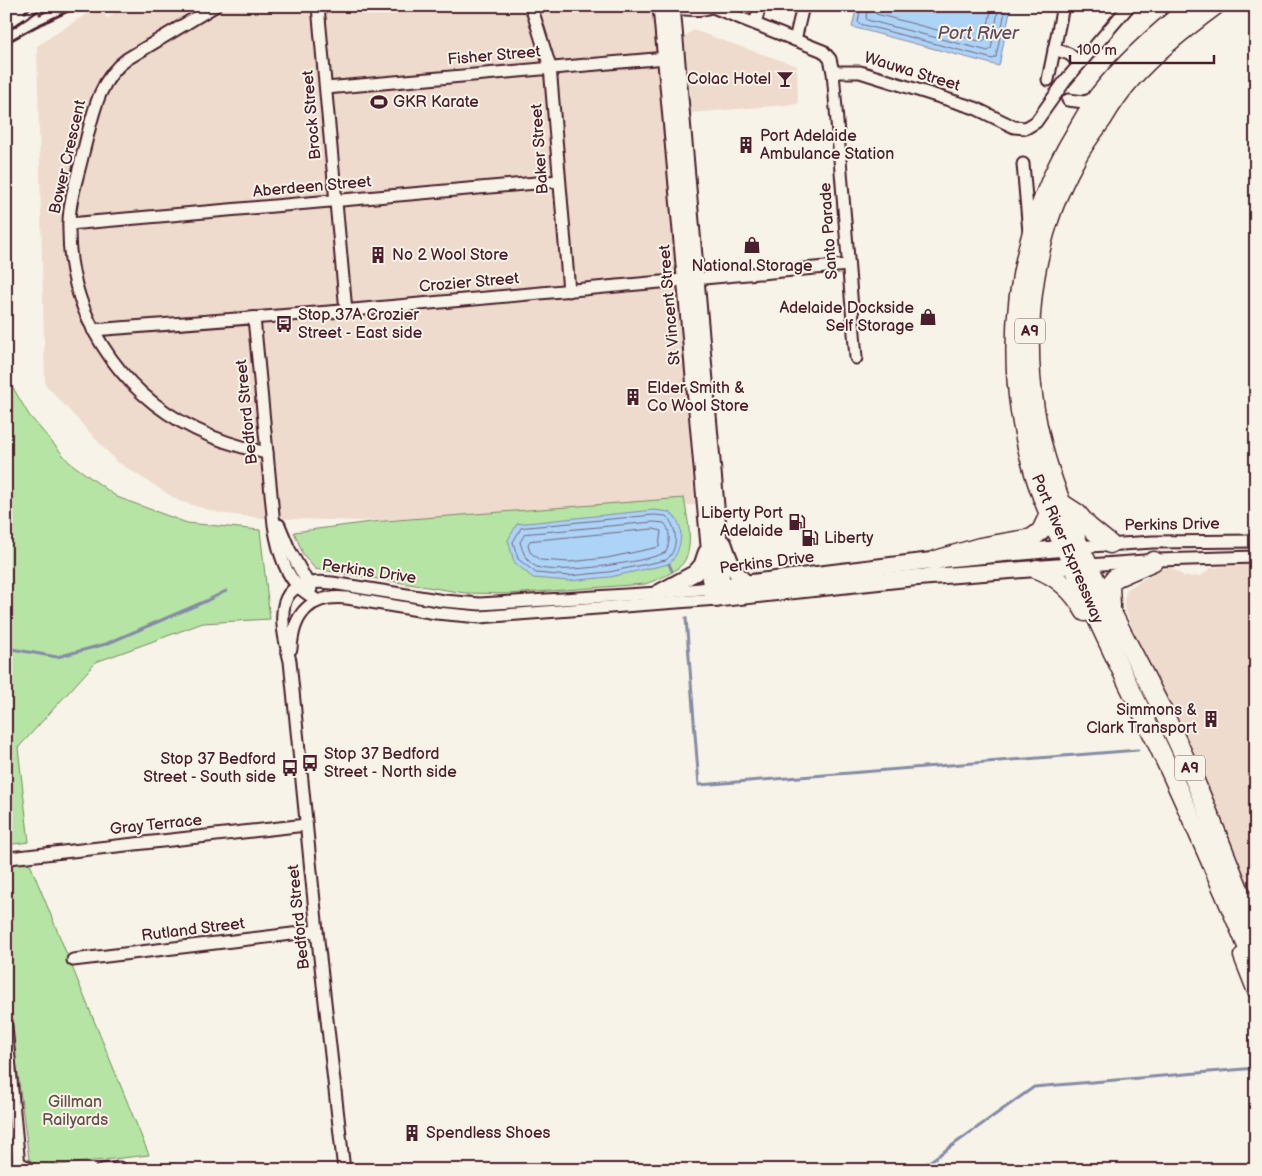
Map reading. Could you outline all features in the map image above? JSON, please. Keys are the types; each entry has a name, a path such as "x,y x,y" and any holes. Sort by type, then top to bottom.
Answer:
{"highway":[{"name":"Port River Expressway","path":"1191,6 1158,32 1128,61 1097,98 1062,154 1041,200 1029,236 1019,286 1015,336 1017,394 1033,470 1056,509 1081,566 1111,610 1183,753 1256,931"},
{"name":"Port River Expressway","path":"1056,509 1050,472 1040,438 1032,389 1029,342 1035,280 1042,243 1054,206 1075,160 1108,110 1132,78 1171,39 1215,6"},
{"path":"936,560 980,547 1032,538 1041,531 1056,509 1077,513 1089,527 1110,544"},
{"path":"1111,610 1110,585 1115,578 1156,561"},
{"name":"Port River Expressway","path":"1081,566 1099,625 1162,754 1256,967"},
{"path":"1037,569 1056,577 1078,601 1112,664 1124,676"},
{"path":"1219,882 1229,920 1256,989"}],"main road":[{"name":"St Vincent Street","path":"661,6 691,280 714,543 716,591"},
{"name":"St Vincent Street","path":"674,6 691,280"},
{"path":"658,593 695,573 702,565 714,543 724,544 738,575 748,584"},
{"name":"Perkins Drive","path":"716,591 748,584 936,560 1072,548"},
{"name":"Perkins Drive","path":"716,591 1081,566"}],"street":[{"name":"Bower Crescent","path":"215,6 127,59 114,70 102,89 94,112 73,195 69,224 71,261 75,284 93,330 110,358 126,379 169,415 208,435 267,453"},
{"name":"Brock Street","path":"318,6 346,311"},
{"name":"Baker Street","path":"531,6 550,67 569,291"},
{"path":"674,6 677,9 704,10 710,7 823,51 830,59 833,72"},
{"path":"755,23 760,6"},
{"path":"795,40 803,6"},
{"path":"1048,80 1063,6"},
{"path":"1054,49 1069,54 1080,63 1130,6"},
{"name":"Fisher Street","path":"326,88 666,58"},
{"name":"Wauwa Street","path":"833,72 848,70 860,72 975,108 1014,127 1026,128 1036,122 1080,63"},
{"name":"Santo Parade","path":"833,72 856,358"},
{"path":"1068,100 1084,102 1097,98"},
{"path":"1023,164 1029,236"},
{"name":"Aberdeen Street","path":"69,224 559,181"},
{"name":"Crozier Street","path":"93,330 346,311 848,265"},
{"name":"Bedford Street","path":"254,318 276,536 280,552 318,601"},
{"name":"Perkins Drive","path":"1072,548 1110,544 1256,541"},
{"name":"Perkins Drive","path":"1081,566 1256,557"},
{"name":"Perkins Drive","path":"303,584 332,583 472,604 502,604 658,593 716,591"},
{"path":"290,661 284,633 283,608 288,595 303,584"},
{"name":"Perkins Drive","path":"318,601 342,598 442,614 480,617 716,591"},
{"path":"290,661 292,634 295,626 304,611 318,601"},
{"name":"Bedford Street","path":"290,661 317,932 344,1170"},
{"name":"Gray Terrace","path":"7,859 306,826"},
{"name":"Rutland Street","path":"73,960 317,932"},
{"path":"6,1026 17,1168 26,1166 32,1170"},
{"path":"102,1170 120,1168"}],"shaded area":[{"path":"124,6 654,6 695,505 359,521 260,518 219,513 179,501 116,461 45,384 37,46 94,9 101,8 107,18"},
{"path":"693,30 797,66 798,104 691,113 685,37"},
{"path":"1256,564 1256,912 1124,608 1124,598 1127,589 1161,569 1172,568 1185,577 1201,576 1211,568"}],"green space":[{"path":"6,376 29,415 69,462 117,497 187,523 260,530 270,619 203,623 96,662 18,748 29,842 6,845"},
{"path":"684,498 689,538 688,553 685,560 678,568 662,578 645,584 509,594 465,593 315,569 303,554 294,532 371,522"},
{"name":"Gillman Railyards","path":"13,863 30,864 149,1155 39,1167 29,1159 6,984 6,867"}],"water":[{"name":"Port River","path":"857,6 1011,6 999,66 852,27"},
{"path":"654,510 669,512 676,518 681,531 678,550 669,564 610,577 569,581 533,578 514,562 508,540 517,524"}],"waterway":[{"path":"669,564 672,571"},
{"path":"6,648 57,657 106,644 226,591"},
{"path":"686,618 699,785 1138,750"},
{"path":"918,1170 1034,1087 1256,1068"}],"railway":[{"path":"6,12 13,6"},
{"path":"31,6 25,12 32,6"},
{"path":"6,32 45,6"},
{"path":"40,14 57,6"},
{"path":"6,43 79,6"}],"place":[{"name":"Colac Hotel","path":"785,79"},
{"name":"GKR Karate","path":"379,102"},
{"name":"Port Adelaide Ambulance Station","path":"746,145"},
{"name":"National Storage","path":"752,245"},
{"name":"No 2 Wool Store","path":"378,255"},
{"name":"Adelaide Dockside Self Storage","path":"928,317"},
{"name":"Stop 37A Crozier Street - East side","path":"284,324"},
{"name":"Elder Smith & Co Wool Store","path":"633,397"},
{"name":"Liberty Port Adelaide","path":"797,522"},
{"name":"Liberty","path":"810,538"},
{"name":"Simmons & Clark Transport","path":"1211,719"},
{"name":"Stop 37 Bedford Street - North side","path":"310,763"},
{"name":"Stop 37 Bedford Street - South side","path":"290,768"},
{"name":"Spendless Shoes","path":"412,1133"}]}
